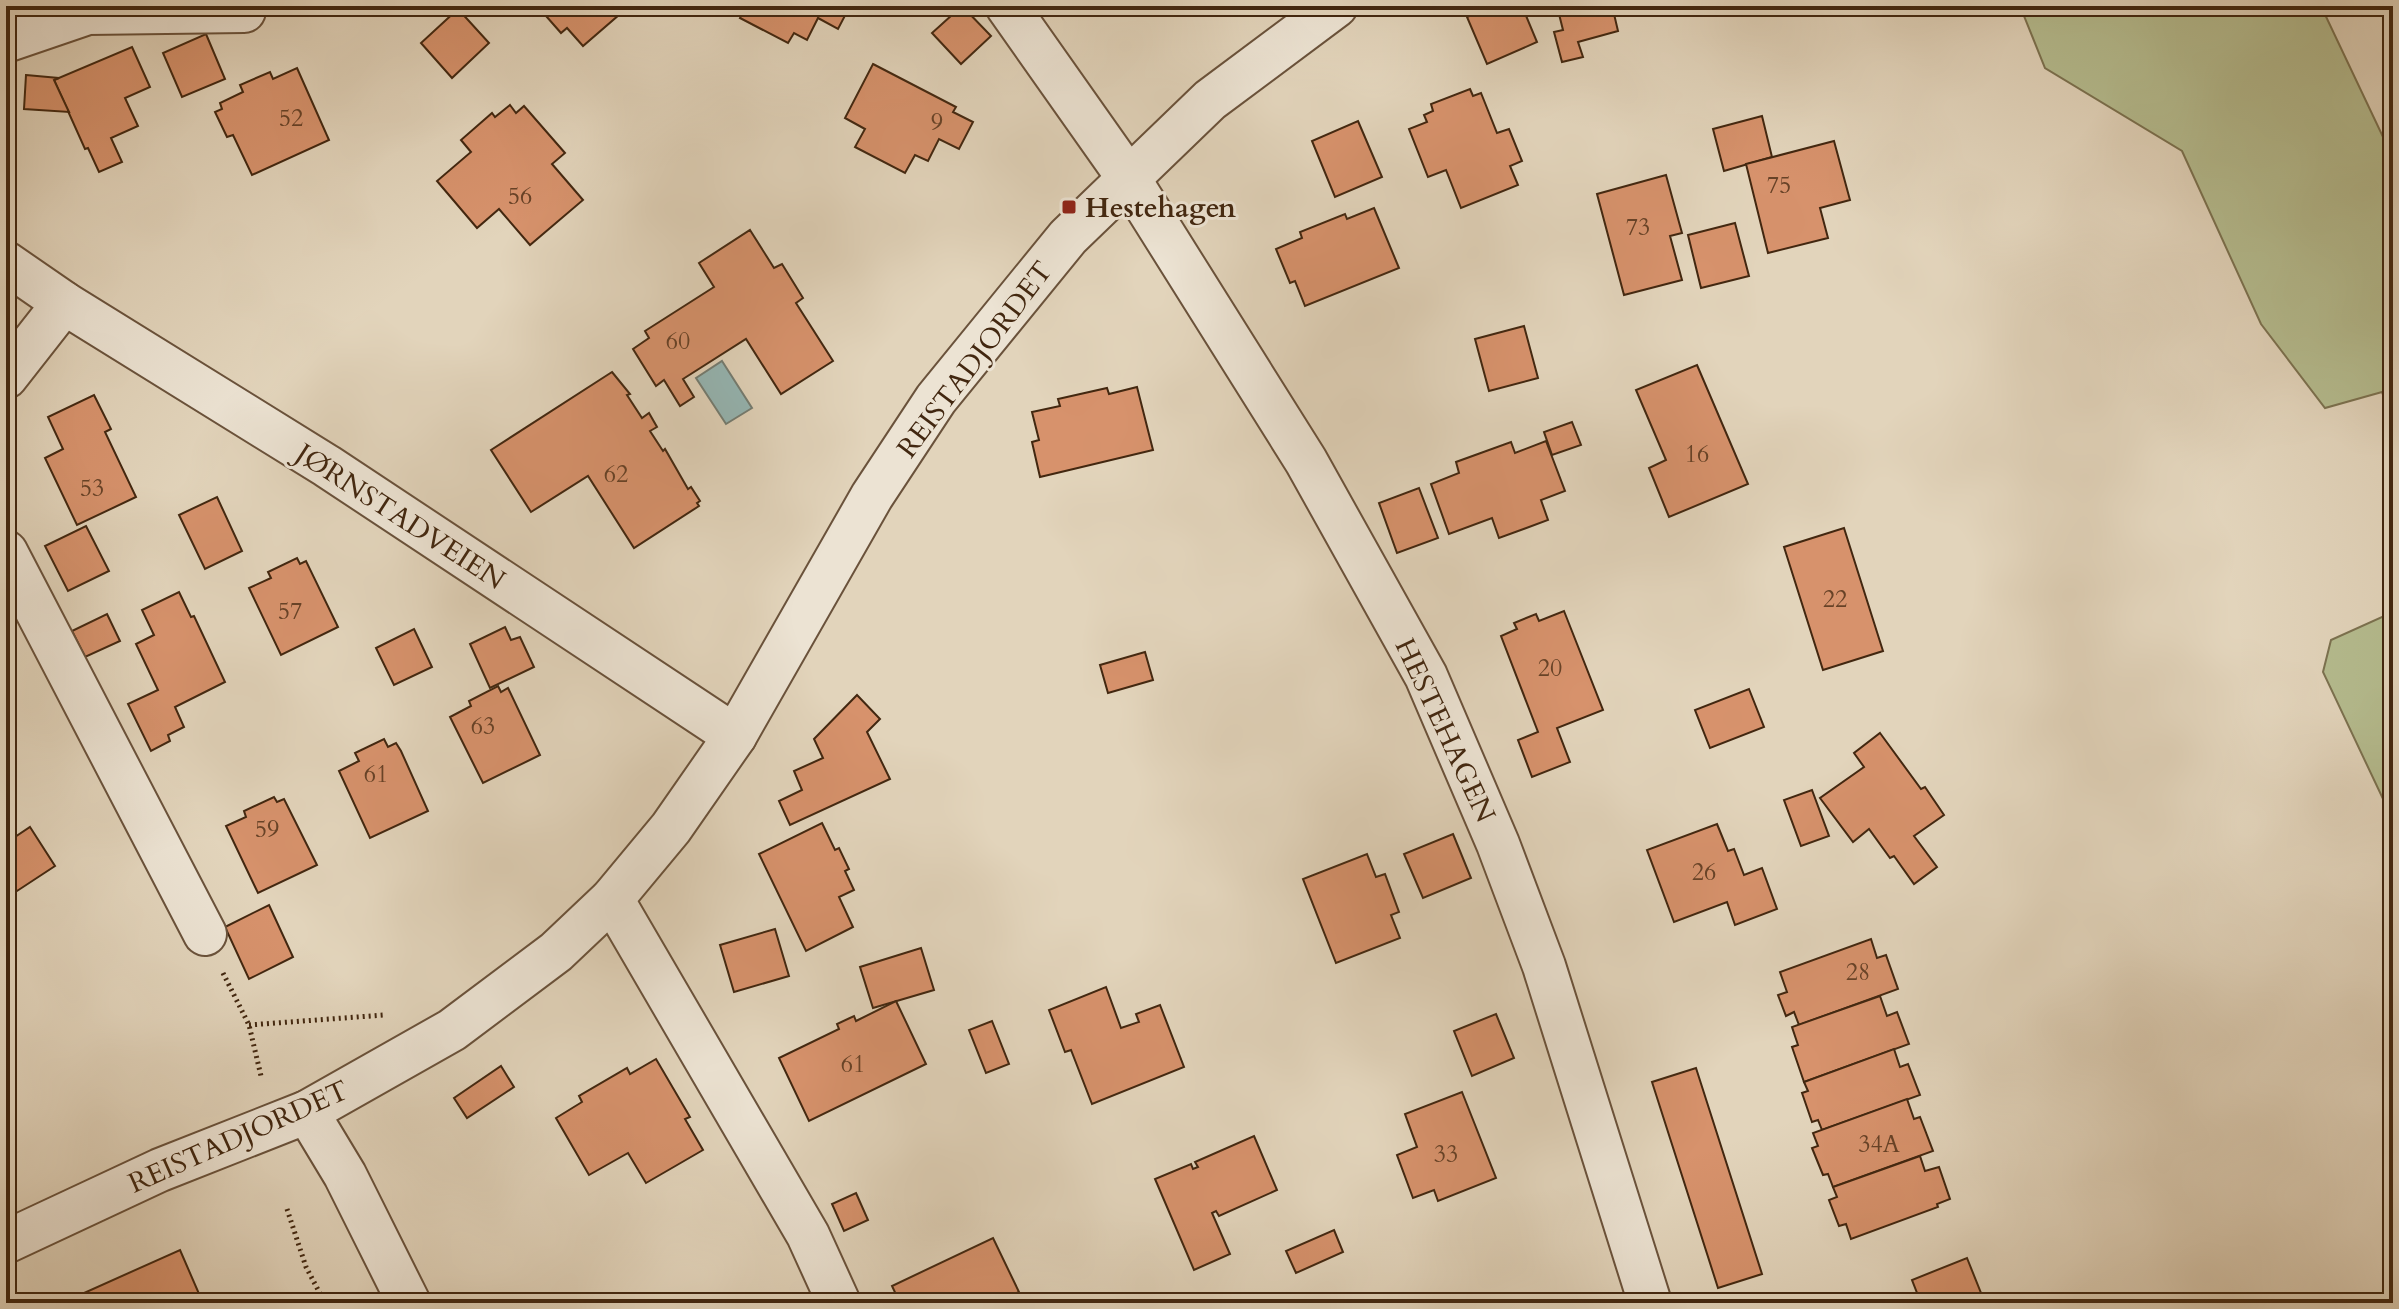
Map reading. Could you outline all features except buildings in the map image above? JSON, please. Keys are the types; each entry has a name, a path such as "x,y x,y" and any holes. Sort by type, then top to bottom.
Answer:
{"street":[{"name":"HESTEHAGEN","path":"1007,6 1129,179 1306,461 1426,676 1498,844 1544,966 1650,1303"},
{"name":"REISTADJORDET","path":"6,1242 160,1170 307,1112 452,1030 556,952 612,899 671,828 735,736 872,496 936,399 1068,237 1210,100 1336,6"},
{"path":"6,41 88,13 244,11"},
{"name":"JØRNSTADVEIEN","path":"6,263 64,303 327,466 735,736"},
{"path":"6,377 64,303"},
{"path":"6,552 205,934"},
{"path":"612,899 808,1235 839,1303"},
{"path":"307,1112 345,1175 409,1303"}],"path":[{"path":"205,934 249,1025 261,1076"},
{"path":"249,1025 387,1015"},
{"path":"287,1209 306,1267 325,1303"}],"green space":[{"path":"2020,6 2321,6 2393,158 2393,424 2382,392 2325,408 2261,324 2182,151 2045,68"},
{"path":"2393,612 2393,820 2323,672 2331,640"}],"water":[{"path":"722,361 752,408 726,424 696,378"}],"place":[{"name":"Hestehagen","path":"1069,207"}]}
